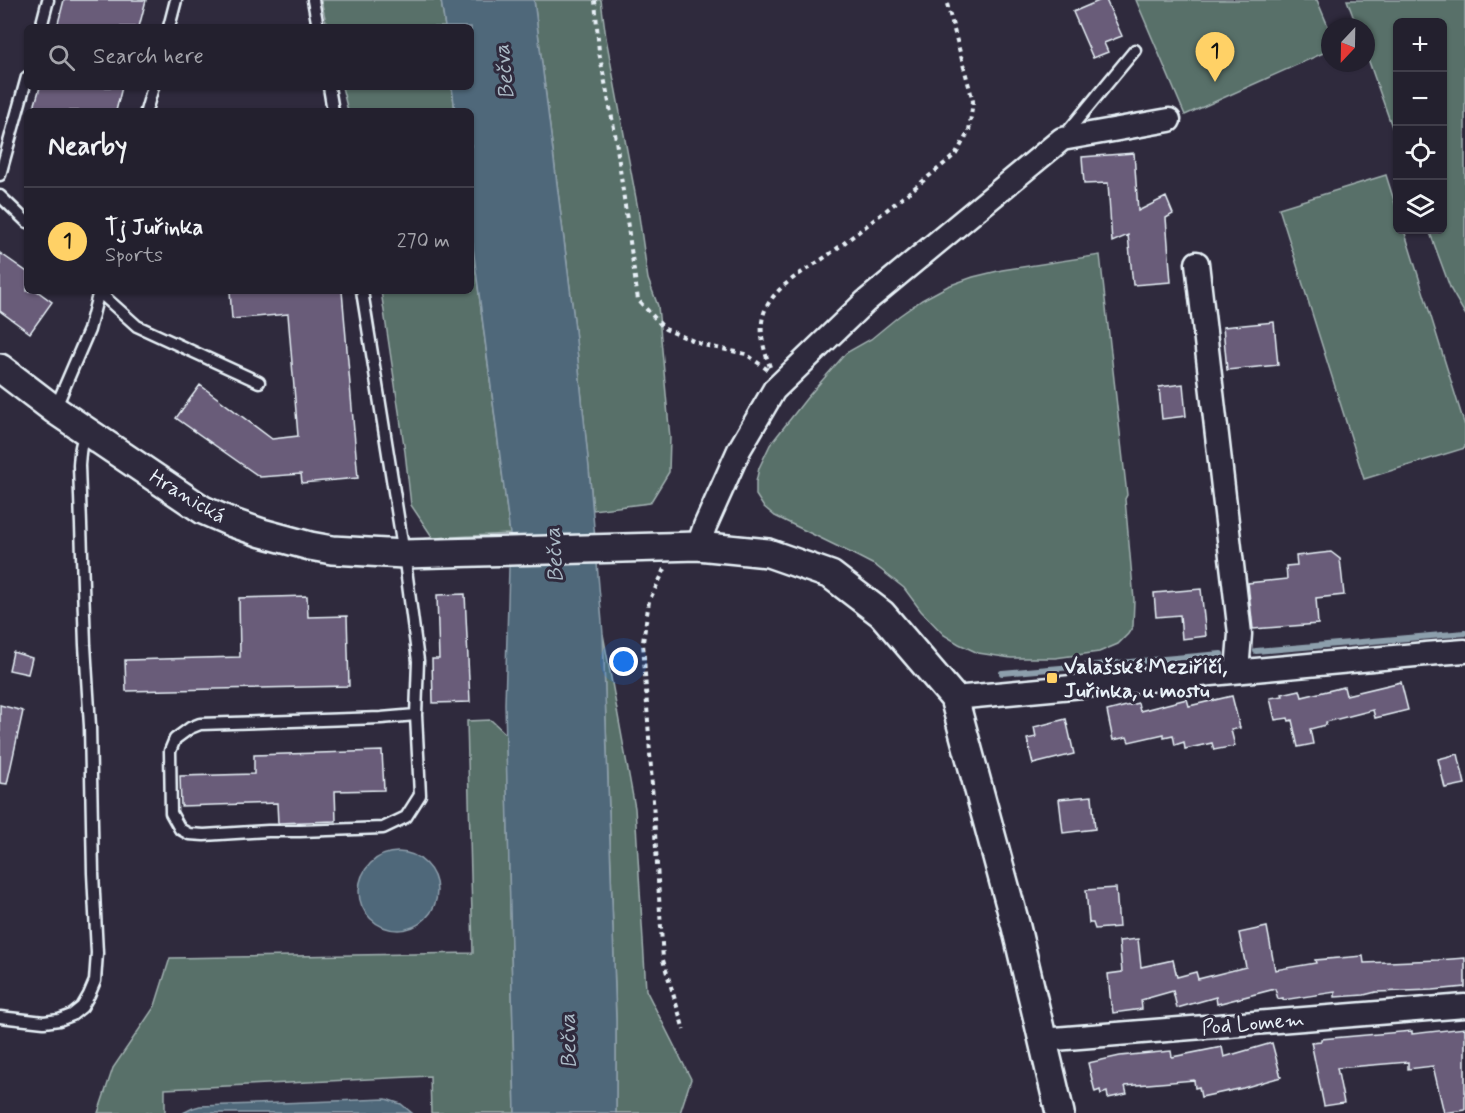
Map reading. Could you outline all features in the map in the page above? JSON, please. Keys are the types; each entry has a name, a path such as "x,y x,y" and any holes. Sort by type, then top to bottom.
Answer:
{"street":[{"path":"676,547 705,525 739,450 774,390 865,302 1062,139 1168,120"},
{"path":"1197,263 1240,634 1237,671"},
{"name":"Hranická","path":"0,368 55,410 187,500 233,523 310,546 332,550 404,554 676,547 768,553 831,575 882,614 954,698"},
{"path":"1060,1113 1016,927 954,698 1465,651"},
{"name":"Pod Lomem","path":"1042,1040 1465,1006"}],"lane":[{"path":"42,24 48,0"},
{"path":"169,24 176,0"},
{"path":"313,0 317,24"},
{"path":"1062,139 1135,50"},
{"path":"0,175 24,88"},
{"path":"147,108 152,90"},
{"path":"330,90 332,108"},
{"path":"0,196 24,219"},
{"path":"55,410 89,330 97,294"},
{"path":"101,294 136,326 259,382"},
{"path":"362,294 404,554 418,661 416,715 420,795 406,818 383,828 189,834 180,829 171,813 170,751 175,739 190,728 200,724 416,715"},
{"path":"0,1017 44,1022 66,1018 82,1007 95,981 97,953 90,726 79,465 83,438 87,432"}],"path":[{"path":"595,0 599,52 615,133 638,300 665,329 703,345 746,354 773,373 763,350 761,332 762,317 770,301 786,285 828,255 956,154 969,131 973,101 946,0"},
{"path":"676,547 649,601 643,642 663,960 684,1030"}],"green space":[{"path":"321,0 441,0 445,24 326,24"},
{"path":"534,0 601,0 648,279 658,306 670,438 669,472 650,503 593,510 574,320"},
{"path":"1136,0 1317,0 1325,18 1321,18 1321,54 1185,115"},
{"path":"1347,0 1465,0 1465,314 1451,290 1430,234 1447,234 1447,18 1393,18 1393,130 1373,72 1375,72 1375,18 1354,18"},
{"path":"343,90 452,90 455,108 347,108"},
{"path":"1386,175 1393,197 1393,234 1405,234 1465,426 1465,448 1364,479 1279,208"},
{"path":"474,255 510,534 433,538 411,505 381,294 474,294"},
{"path":"1100,255 1127,495 1125,499 1134,600 1133,626 1118,644 1099,652 1055,658 1011,658 978,653 944,635 921,611 904,588 876,566 775,516 763,506 756,495 756,482 759,468 770,445 846,353 871,339 922,300 948,286 1002,270"},
{"path":"603,634 635,808 646,990 691,1079 680,1113 616,1113 616,1020"},
{"path":"491,720 506,734 515,1113 431,1113 430,1076 165,1089 165,1113 98,1113 113,1068 155,1006 170,958 473,953 467,721"}],"water":[{"name":"Bečva","path":"441,0 534,0 574,320 603,634 616,1020 616,1113 515,1113 505,704 510,534 474,255 474,108 455,108 452,90 474,90 474,24 445,24"},
{"path":"398,852 413,855 426,863 434,876 437,891 434,906 426,919 413,927 398,930 383,927 370,919 362,906 359,891 362,876 370,863 383,855"},
{"path":"386,1099 401,1104 412,1113 183,1113 200,1106"}],"building":[{"path":"64,0 146,0 140,24 58,24"},
{"path":"1106,0 1122,36 1104,43 1108,52 1093,58 1073,12"},
{"path":"39,90 121,90 117,108 34,108"},
{"path":"1134,153 1138,211 1166,197 1173,214 1166,218 1171,282 1133,285 1128,235 1112,242 1108,183 1084,184 1082,157"},
{"path":"0,253 24,270 24,294 41,294 52,302 30,333 0,311"},
{"path":"230,294 342,294 358,478 302,483 301,474 260,477 176,418 200,385 272,439 298,436 288,314 232,319"},
{"path":"1274,322 1278,365 1227,370 1223,327"},
{"path":"1183,384 1186,416 1162,419 1159,387"},
{"path":"1331,552 1340,559 1344,595 1316,598 1318,624 1253,629 1248,583 1287,579 1286,566 1297,565 1296,556"},
{"path":"1201,589 1206,636 1182,639 1180,615 1156,617 1154,593"},
{"path":"465,594 470,702 433,703 432,659 439,659 437,595"},
{"path":"307,596 308,617 347,616 349,686 126,691 125,660 240,657 239,598"},
{"path":"13,652 32,658 28,674 9,670"},
{"path":"1401,682 1408,710 1375,718 1373,710 1326,722 1326,725 1310,729 1313,744 1298,747 1292,720 1289,721 1288,718 1275,720 1270,698 1300,690 1302,697 1344,687 1346,695"},
{"path":"1232,696 1240,728 1231,730 1235,746 1214,750 1212,743 1185,749 1184,742 1175,745 1173,735 1164,737 1164,734 1129,742 1127,737 1113,740 1107,711 1138,703 1140,711 1187,699 1189,706"},
{"path":"0,705 23,711 7,784 0,783"},
{"path":"1066,719 1074,754 1033,764 1027,739 1036,737 1034,727"},
{"path":"382,751 384,790 335,791 336,821 278,823 277,803 181,806 180,776 254,774 254,755"},
{"path":"1458,754 1465,784 1445,788 1438,759"},
{"path":"1092,796 1095,829 1063,833 1059,799"},
{"path":"1116,888 1119,927 1095,929 1093,923 1089,923 1086,890"},
{"path":"1267,927 1275,970 1316,963 1315,960 1363,956 1364,963 1465,958 1465,987 1376,992 1335,997 1335,992 1283,1000 1283,998 1278,999 1275,989 1217,1004 1216,997 1177,1008 1173,991 1141,1000 1142,1009 1113,1013 1108,974 1122,972 1119,941 1138,939 1141,967 1173,960 1177,977 1196,972 1198,979 1246,967 1239,933"},
{"path":"1465,1028 1465,1110 1444,1113 1433,1066 1408,1069 1408,1062 1337,1068 1344,1103 1324,1106 1311,1042 1321,1041 1321,1039 1412,1031 1412,1034"},
{"path":"1272,1043 1281,1077 1201,1097 1199,1087 1195,1088 1194,1080 1125,1086 1127,1094 1108,1098 1107,1092 1101,1094 1100,1090 1095,1092 1088,1063 1120,1056 1171,1051 1172,1057 1222,1047 1224,1057"}],"waterway":[{"path":"1256,651 1465,633"},
{"path":"1002,673 1221,654"}],"place":[{"name":"Tj Juřinka","path":"1215,82"},
{"name":"Valašské Meziříčí, Juřinka, u mostu","path":"1052,678"}]}
